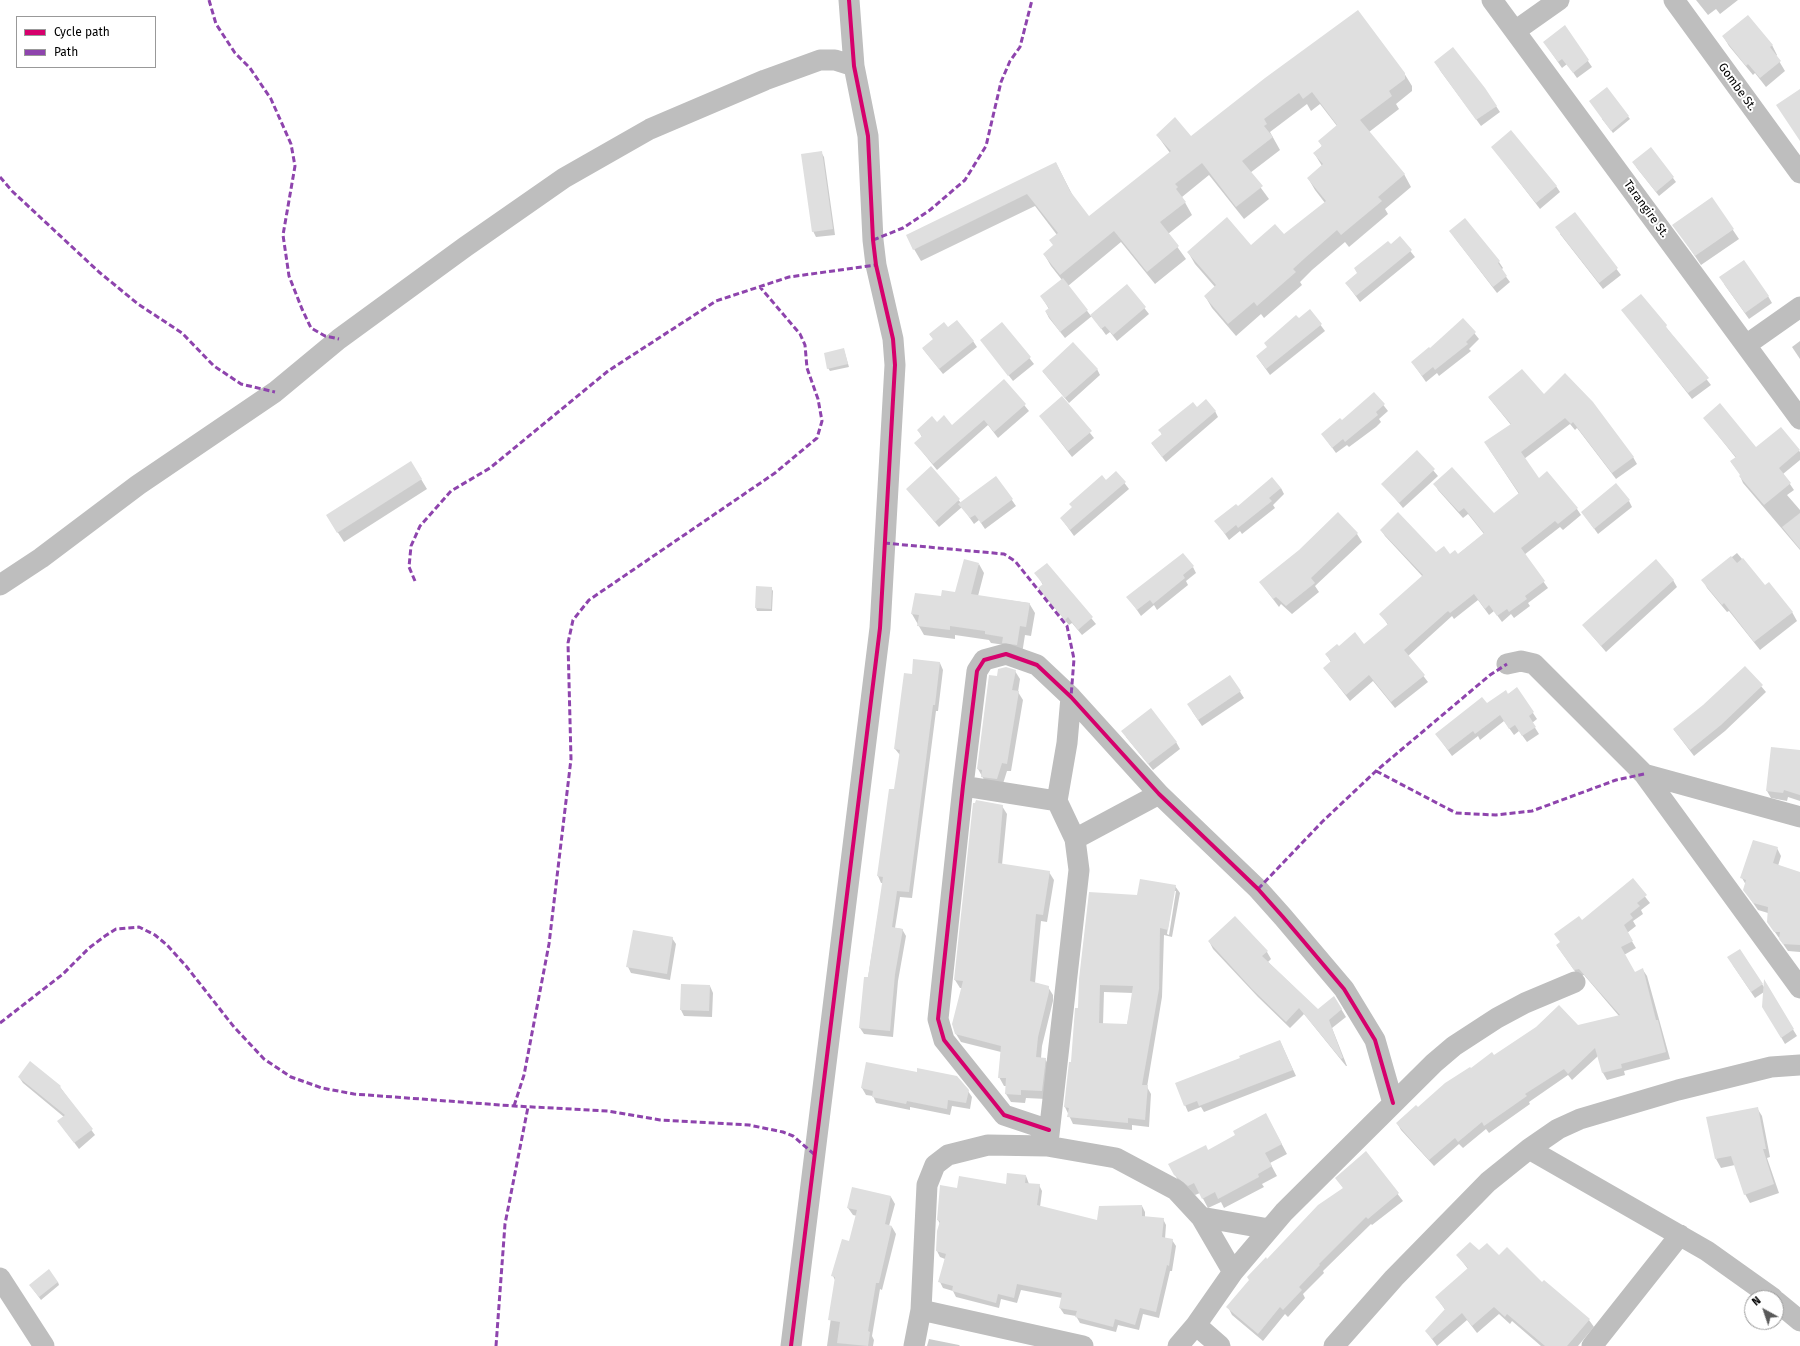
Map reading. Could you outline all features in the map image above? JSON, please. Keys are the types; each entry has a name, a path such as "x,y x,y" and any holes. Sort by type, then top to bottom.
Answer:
{"street":[{"path":"791,1346 880,628 895,365 893,339 876,265 873,240 868,136 854,66 849,0"},
{"name":"Tarangire St.","path":"1492,0 1800,419"},
{"path":"1515,30 1559,0"},
{"name":"Gombe St.","path":"1674,0 1800,173"},
{"path":"0,585 41,558 138,486 275,392 339,339 465,247 564,178 650,130 765,80 820,60 835,60 854,66"},
{"path":"1746,345 1800,307"},
{"path":"1233,1272 1201,1218 1176,1190 1116,1158 1048,1138 1004,1115 944,1040 938,1019 977,671 984,660 1006,654 1037,665 1072,697 1159,794 1258,889 1344,989 1375,1040 1393,1103"},
{"path":"1507,664 1521,661 1534,664 1644,774 1800,988"},
{"path":"1048,1138 1078,870 1075,839 1057,802 1067,743 1072,697"},
{"path":"1644,774 1800,817"},
{"path":"963,786 1057,802"},
{"path":"1075,839 1159,794"},
{"path":"1178,1346 1196,1325 1233,1272 1284,1212 1434,1063 1454,1046 1496,1018 1525,1002 1575,982"},
{"path":"1334,1346 1394,1278 1488,1182 1529,1149 1558,1129 1580,1119 1678,1090 1771,1067 1800,1065"},
{"path":"914,1346 921,1310 927,1185 934,1165 948,1155 988,1145 1048,1138"},
{"path":"1529,1149 1707,1251 1762,1290"},
{"path":"1201,1218 1269,1229"},
{"path":"1592,1346 1680,1235"},
{"path":"0,1278 44,1346"},
{"path":"1784,1307 1800,1322"},
{"path":"921,1310 1029,1340 1083,1346"},
{"path":"1196,1325 1220,1346"}],"building":[{"path":"1358,10 1405,73 1405,79 1389,91 1392,96 1360,120 1405,174 1378,197 1382,201 1341,235 1337,230 1293,269 1296,272 1257,306 1254,302 1228,324 1204,296 1216,285 1187,252 1227,217 1251,245 1275,224 1284,234 1326,201 1307,178 1323,164 1313,153 1322,146 1318,141 1337,125 1312,92 1303,99 1299,93 1264,119 1267,124 1264,126 1273,137 1242,161 1263,186 1236,207 1202,163 1175,184 1178,187 1176,189 1186,202 1160,222 1179,246 1147,272 1114,231 1060,275 1043,254 1053,245 1049,240 1058,233 1027,194 913,250 906,235 1056,162 1070,191 1089,216 1171,151 1156,135 1175,117 1191,136 1265,78"},
{"path":"1748,15 1773,45 1770,47 1781,61 1760,78 1748,64 1746,66 1722,36"},
{"path":"1565,25 1589,60 1573,73 1562,59 1558,62 1543,42"},
{"path":"1453,47 1497,106 1476,120 1434,62"},
{"path":"1607,87 1629,116 1611,131 1589,101"},
{"path":"1800,89 1800,141 1776,105"},
{"path":"1511,130 1557,186 1536,203 1491,147"},
{"path":"1651,147 1674,177 1656,192 1632,162"},
{"path":"822,151 833,229 812,232 801,154"},
{"path":"1712,197 1734,229 1695,256 1672,225"},
{"path":"1575,212 1618,268 1599,283 1555,227"},
{"path":"1465,218 1500,261 1498,263 1507,276 1493,287 1449,231"},
{"path":"1400,236 1412,250 1356,296 1345,283 1357,273 1354,268 1388,241 1391,244"},
{"path":"1744,260 1769,296 1745,313 1719,277"},
{"path":"1063,278 1088,310 1060,332 1045,311 1049,308 1040,296"},
{"path":"1127,284 1146,307 1113,335 1105,326 1101,329 1090,315"},
{"path":"1641,294 1667,325 1666,327 1709,378 1688,393 1621,310"},
{"path":"1310,309 1322,324 1266,369 1256,356 1267,347 1264,343 1296,315 1299,318"},
{"path":"1463,318 1476,332 1466,342 1468,344 1435,370 1433,367 1422,376 1411,362 1429,347 1430,348"},
{"path":"957,320 974,341 939,369 922,348 933,339 929,334 944,322 948,327"},
{"path":"1002,322 1031,357 1008,376 980,340"},
{"path":"1073,342 1098,369 1065,398 1042,371"},
{"path":"844,348 848,364 827,369 824,353"},
{"path":"1522,369 1544,394 1565,373 1593,402 1634,457 1612,473 1573,422 1571,424 1565,418 1521,452 1539,478 1547,471 1578,508 1558,524 1555,521 1521,548 1545,581 1525,596 1527,599 1509,612 1507,609 1497,616 1489,605 1485,609 1474,594 1450,613 1448,611 1404,650 1425,675 1391,702 1369,675 1346,695 1323,668 1331,661 1325,654 1337,644 1339,646 1355,632 1364,644 1388,624 1379,614 1423,575 1380,530 1398,512 1436,552 1444,546 1450,554 1455,550 1458,554 1484,533 1464,508 1459,512 1433,484 1452,467 1494,513 1519,493 1484,442 1511,424 1488,397"},
{"path":"1004,379 1026,404 994,432 984,420 933,464 914,443 922,436 917,430 932,416 937,422 944,415 952,425"},
{"path":"1374,392 1385,404 1376,412 1378,415 1345,442 1343,439 1332,448 1321,434 1340,418 1342,420"},
{"path":"1062,396 1092,431 1068,451 1039,416"},
{"path":"1206,399 1216,411 1162,457 1151,443 1162,434 1158,430 1193,402 1197,407"},
{"path":"1720,403 1756,447 1781,427 1800,450 1779,468 1791,483 1764,505 1739,476 1740,475 1730,461 1736,457 1703,418"},
{"path":"1417,450 1435,469 1399,503 1381,484"},
{"path":"411,461 422,479 337,533 326,515"},
{"path":"931,466 960,499 935,522 906,489"},
{"path":"1116,471 1126,482 1070,530 1060,518 1072,507 1069,504 1102,475 1106,480"},
{"path":"996,476 1013,499 981,523 975,515 970,518 958,504"},
{"path":"1272,477 1281,488 1269,498 1272,501 1238,528 1236,525 1225,534 1214,521 1236,504 1238,506"},
{"path":"1616,483 1630,500 1594,529 1581,512"},
{"path":"1338,512 1358,533 1311,578 1315,583 1286,606 1276,597 1273,599 1259,582 1299,550"},
{"path":"1800,513 1800,549 1782,527"},
{"path":"1183,553 1194,566 1183,575 1185,578 1153,604 1150,600 1137,610 1126,597"},
{"path":"1731,556 1737,563 1743,558 1765,585 1769,582 1793,612 1754,642 1724,603 1722,605 1701,580"},
{"path":"964,559 979,563 971,594 1030,603 1026,627 1020,626 1017,645 1002,643 1003,637 985,634 985,631 950,626 950,630 917,626 919,615 911,614 915,593 941,596 942,590 955,592"},
{"path":"1656,559 1674,580 1601,646 1582,625"},
{"path":"1047,563 1093,617 1078,630 1068,617 1065,620 1038,588 1043,584 1034,573"},
{"path":"756,586 772,587 771,609 755,608"},
{"path":"913,659 940,662 909,892 897,891 892,927 903,929 895,974 890,1031 859,1028 864,977 868,977 883,877 877,876 889,789 894,789 900,750 894,749 904,673 912,674"},
{"path":"1745,666 1763,685 1721,725 1690,750 1673,729 1703,705"},
{"path":"1006,667 1016,670 1012,690 1019,691 1007,764 1002,763 997,779 981,777 982,770 977,769 989,675 997,676 998,669"},
{"path":"1230,675 1241,691 1198,720 1187,704"},
{"path":"1517,687 1534,712 1529,716 1536,727 1522,736 1515,725 1509,729 1500,715 1475,734 1473,731 1448,750 1435,734 1482,697 1487,703 1506,690 1508,694"},
{"path":"1151,708 1177,742 1148,764 1121,731"},
{"path":"1771,747 1800,750 1800,795 1784,790 1783,793 1766,791"},
{"path":"976,800 1003,805 998,863 1050,871 1043,915 1036,914 1030,981 1049,986 1049,992 1038,1037 1036,1057 1046,1058 1042,1091 1021,1090 1021,1095 1005,1094 1006,1078 998,1078 1001,1046 955,1034 952,1024 963,981 954,980 973,803 975,803"},
{"path":"1753,840 1778,847 1773,863 1800,872 1800,945 1783,944 1779,939 1780,932 1774,932 1767,922 1768,907 1753,903 1743,890 1746,880 1740,878"},
{"path":"1633,878 1647,895 1637,903 1640,906 1630,914 1633,918 1624,925 1633,941 1621,947 1635,972 1643,968 1666,1052 1621,1064 1622,1068 1602,1073 1595,1048 1568,1074 1564,1069 1525,1094 1527,1096 1484,1126 1482,1122 1458,1142 1455,1138 1429,1160 1396,1123 1416,1105 1418,1107 1445,1083 1470,1067 1471,1068 1492,1052 1494,1055 1536,1027 1559,1005 1578,1025 1620,1015 1579,969 1574,970 1556,945 1560,942 1554,934 1579,916 1582,920"},
{"path":"1140,879 1176,885 1168,930 1160,928 1159,989 1142,1085 1148,1085 1145,1120 1128,1118 1128,1123 1067,1117 1069,1108 1064,1107 1069,1062 1071,1062 1075,1008 1078,1008 1079,979 1089,892 1137,895","holes":["1100,985 1133,986 1127,1024 1099,1023"]},
{"path":"1235,916 1268,951 1262,956 1318,1009 1334,996 1342,1009 1329,1020 1343,1058 1341,1059 1299,1008 1286,1022 1252,989 1208,941"},
{"path":"633,930 673,937 667,974 626,967"},
{"path":"1740,949 1763,984 1751,992 1727,957"},
{"path":"1764,979 1794,1029 1781,1038 1762,1007"},
{"path":"681,984 710,985 709,1011 680,1010"},
{"path":"1280,1040 1293,1070 1199,1106 1197,1101 1184,1106 1175,1083 1240,1058 1239,1056"},
{"path":"30,1061 61,1086 60,1087 93,1129 74,1143 57,1121 65,1115 18,1077"},
{"path":"866,1062 917,1072 917,1068 957,1076 969,1090 966,1103 948,1100 947,1109 907,1101 906,1104 872,1097 873,1091 861,1088"},
{"path":"1758,1107 1766,1149 1763,1149 1774,1184 1744,1195 1731,1156 1715,1159 1706,1117"},
{"path":"1266,1113 1282,1144 1265,1153 1272,1166 1258,1174 1259,1177 1218,1199 1215,1192 1202,1199 1194,1183 1188,1186 1174,1175 1168,1164 1206,1145 1208,1150 1235,1135 1233,1131"},
{"path":"1366,1151 1399,1193 1368,1219 1366,1217 1319,1264 1320,1265 1299,1287 1302,1290 1283,1310 1280,1307 1258,1334 1226,1307 1249,1280 1247,1277 1266,1257 1267,1259 1318,1205 1343,1188 1335,1178"},
{"path":"1007,1173 1026,1175 1025,1183 1040,1184 1037,1205 1097,1220 1099,1206 1142,1205 1142,1216 1164,1218 1162,1237 1173,1239 1169,1266 1167,1265 1156,1312 1140,1308 1135,1325 1115,1319 1113,1327 1075,1317 1077,1311 1059,1308 1062,1293 1017,1284 1014,1298 998,1294 996,1303 952,1291 953,1286 938,1282 946,1254 936,1251 937,1231 940,1221 937,1220 940,1185 957,1188 959,1176 1006,1184"},
{"path":"852,1187 891,1196 885,1224 892,1226 879,1283 876,1283 868,1331 870,1332 868,1346 837,1343 840,1322 828,1320 835,1277 831,1276 842,1239 849,1241 857,1210 847,1208"},
{"path":"1470,1242 1479,1250 1487,1243 1499,1255 1507,1247 1542,1282 1544,1280 1590,1319 1567,1346 1545,1346 1507,1314 1505,1317 1494,1307 1472,1326 1462,1313 1432,1339 1425,1331 1445,1309 1435,1297 1468,1268 1456,1255"},
{"path":"49,1269 58,1282 39,1297 29,1285"}],"marked path":[{"path":"209,0 216,24 235,53 250,68 271,99 291,144 295,166 283,235 289,276 311,328 325,336 339,339"},
{"path":"873,240 903,228 930,210 965,180 986,146 1001,82 1010,61 1020,47 1032,0"},
{"path":"0,177 12,191 99,272 138,304 182,333 214,366 241,384 275,392"},
{"path":"415,581 409,567 411,546 420,526 451,491 490,468 608,371 716,301 789,277 876,265"},
{"path":"514,1106 524,1075 549,944 571,759 568,643 573,620 589,600 775,473 817,438 822,421 818,399 807,368 805,345 800,334 760,287"},
{"path":"884,543 1004,554 1015,561 1067,626 1074,659 1071,697"},
{"path":"1258,889 1322,822 1376,771 1490,675 1507,664"},
{"path":"1376,771 1456,813 1496,815 1532,811 1616,780 1644,774"},
{"path":"0,1023 63,974 89,948 105,936 116,929 139,927 155,935 167,945 186,966 234,1027 264,1059 291,1077 322,1088 354,1094 514,1106 608,1111 660,1120 749,1125 783,1132 793,1136 815,1155"},
{"path":"496,1346 505,1224 528,1107"}],"cycle path":[{"path":"791,1346 880,628 895,365 893,339 876,265 873,240 868,136 854,66 849,0"},
{"path":"1049,1130 1004,1115 944,1040 938,1019 977,671 984,660 1006,654 1037,665 1071,697 1159,794 1258,889 1283,917 1344,989 1375,1040 1393,1103"}]}
